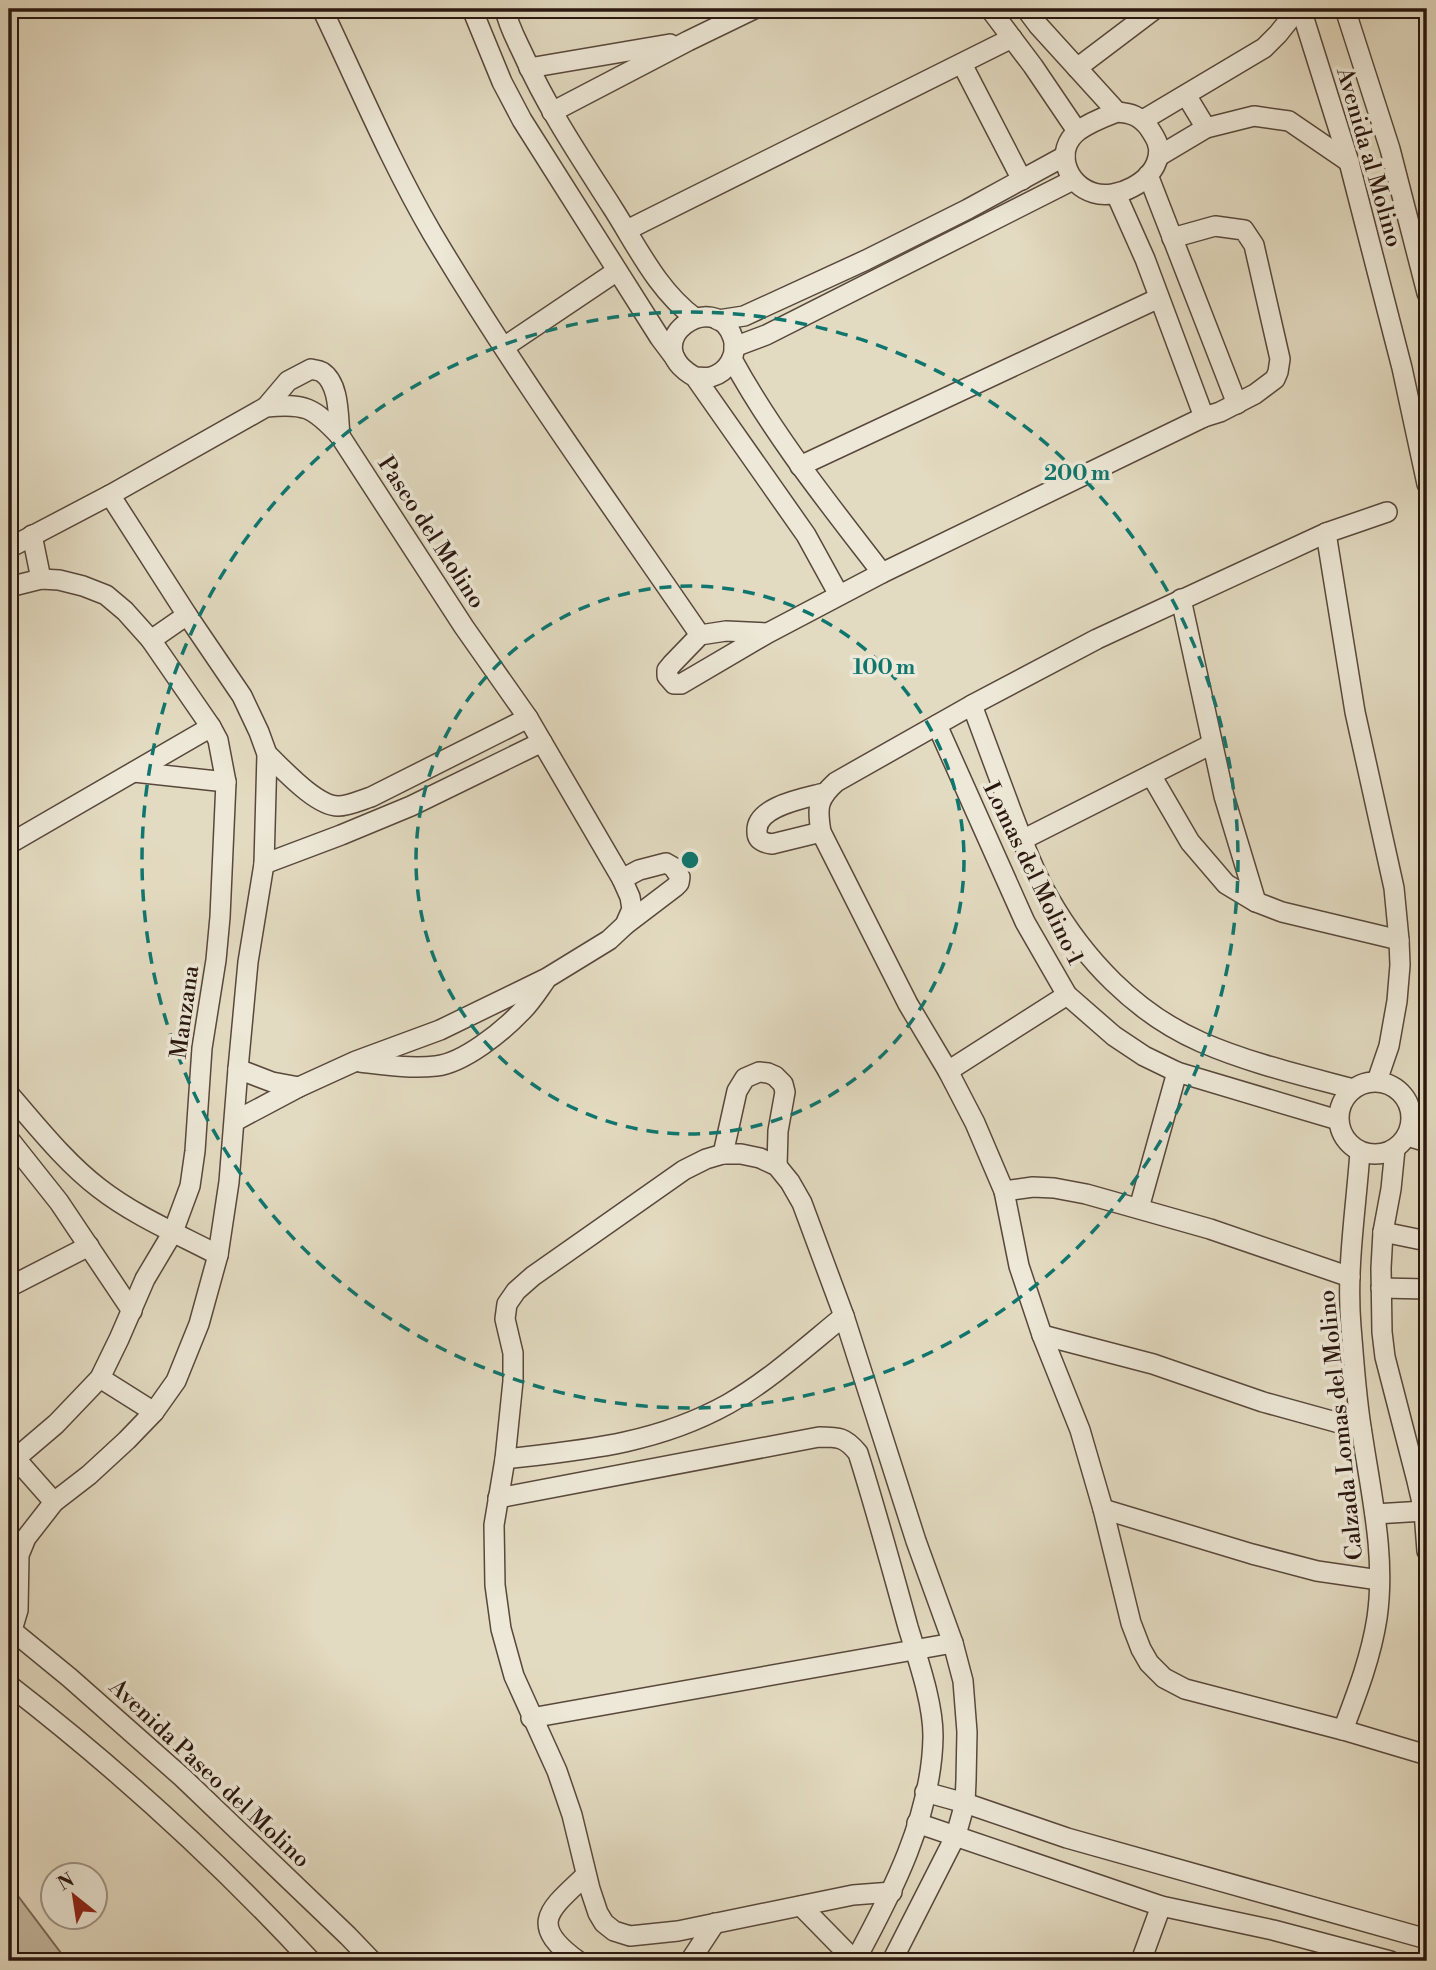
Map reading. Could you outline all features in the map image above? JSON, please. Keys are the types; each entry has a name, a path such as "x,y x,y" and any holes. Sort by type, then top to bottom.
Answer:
{"street":[{"path":"323,9 407,186 432,232 504,346 700,635"},
{"path":"471,9 502,82 522,120 682,370 695,377 806,535 839,595"},
{"path":"505,9 507,21 552,112 654,275 680,307 695,318"},
{"path":"552,112 754,9"},
{"path":"990,9 1077,131"},
{"path":"1026,9 1117,112"},
{"path":"1077,68 1155,9"},
{"path":"1143,120 1264,48 1300,9"},
{"name":"Avenida al Molino","path":"1300,9 1349,162 1402,368 1427,484"},
{"name":"Avenida al Molino","path":"1345,9 1391,149 1427,293"},
{"path":"627,230 1012,38"},
{"path":"529,68 688,41"},
{"path":"962,64 1023,180"},
{"path":"1186,95 1206,128"},
{"path":"1117,112 1135,115 1143,120 1154,136 1159,156 1148,175 1125,190 1116,194 1094,193 1073,180 1066,169 1066,147 1077,131 1117,112"},
{"path":"1159,156 1206,128 1254,116 1289,121 1349,162"},
{"path":"674,358 676,334 684,324 695,318 718,320 744,316 866,260 1065,156"},
{"path":"1148,175 1237,404"},
{"path":"695,377 710,377 723,371 733,353 1073,180"},
{"path":"1116,194 1145,259 1204,417"},
{"path":"768,633 726,631 700,635 667,670 667,676 674,684 681,684 839,595 1204,417 1237,404 1275,379 1280,359 1254,245 1244,230 1216,226 1172,238"},
{"path":"504,346 617,271"},
{"path":"800,466 1159,298"},
{"path":"718,320 727,327 732,336 733,353 762,411 800,466 882,573"},
{"path":"266,407 288,381 311,369 321,372 336,394 340,436"},
{"name":"Paseo del Molino","path":"9,548 110,495 266,407 292,404 322,416 340,436 464,627 528,718 622,879 632,909 625,925"},
{"path":"110,495 242,696 267,754 308,792 323,802 337,806 371,797 528,718"},
{"path":"1387,512 1326,533 1097,639 972,705 836,782 824,793 818,809 821,832 908,1004 975,1123 1004,1191 1019,1266 1042,1335 1080,1430 1131,1623 1149,1663 1164,1678 1185,1689 1427,1755"},
{"path":"1326,533 1355,712 1394,888 1399,940 1397,1001 1389,1046 1377,1081"},
{"path":"9,587 50,579 32,535"},
{"name":"Manzana","path":"12,1462 56,1424 100,1378 145,1279 173,1231 190,1186 202,1048 220,917 226,782 218,740 151,640 125,611 106,595 83,586 50,579"},
{"path":"1181,599 1224,796 1256,902"},
{"path":"151,640 187,615"},
{"name":"Lomas del Molino 1","path":"972,705 1022,840 1048,897 1079,944 1121,990 1157,1017 1198,1041 1251,1062 1353,1089"},
{"name":"Lomas del Molino 1","path":"937,725 1025,922 1067,995 1114,1037 1177,1072 1338,1120"},
{"path":"9,844 211,727"},
{"path":"264,864 411,806 542,742"},
{"path":"1022,840 1212,744"},
{"path":"10,1631 18,1610 19,1555 26,1538 54,1502 108,1458 154,1412 176,1381 199,1324 218,1255 229,1182 248,962 264,864 267,754"},
{"path":"134,772 226,782"},
{"path":"1151,775 1190,842 1226,884 1256,902 1282,912 1399,940"},
{"path":"821,832 772,844 760,840 757,835 758,824 773,809 824,793"},
{"path":"337,806 341,835"},
{"path":"234,1121 299,1087 356,1061 440,1030 547,978 609,940 679,883 680,877 673,867 666,863 639,870 622,879"},
{"path":"216,960 248,962"},
{"path":"356,1061 412,1067 439,1066 464,1057 495,1036 523,1011 547,978"},
{"path":"948,1071 1067,995"},
{"path":"238,1069 272,1082 299,1087"},
{"path":"723,1154 737,1091 745,1078 759,1072 768,1073 783,1084 785,1092 778,1131 777,1166"},
{"path":"1139,1208 1177,1072"},
{"path":"1427,1142 1401,1142 1378,1154 1360,1152 1349,1144 1341,1133 1338,1120 1340,1108 1353,1089 1364,1083 1377,1081 1388,1083 1419,1106 1401,1142 1391,1189 1383,1232 1381,1288 1385,1357 1418,1481 1424,1511 1427,1551"},
{"path":"9,1094 65,1157 97,1187 128,1209 218,1255"},
{"path":"9,1139 59,1202 132,1311"},
{"name":"Calzada Lomas del Molino","path":"1343,1730 1370,1653 1377,1615 1379,1580 1378,1539 1361,1429 1350,1324 1350,1277 1360,1152"},
{"path":"892,1892 853,1895 678,1931 631,1936 614,1931 604,1923 598,1913 572,1815 557,1771 514,1676 501,1629 495,1586 494,1525 505,1459 513,1381 513,1353 505,1319 507,1304 516,1291 533,1276 684,1170 723,1154 760,1158 777,1166 802,1203 844,1315 916,1541 953,1643 963,1681 967,1732 965,1803 956,1835 892,1961"},
{"path":"1004,1191 1033,1187 1086,1194 1210,1229 1350,1277"},
{"path":"1383,1232 1427,1241"},
{"path":"9,1287 89,1246"},
{"path":"1381,1288 1427,1289"},
{"path":"505,1459 600,1448 682,1426 729,1404 766,1379 844,1315"},
{"path":"1042,1335 1153,1364 1263,1402 1361,1429"},
{"path":"100,1378 154,1412"},
{"path":"498,1498 819,1437 838,1437 849,1442 858,1452 926,1688 933,1735 925,1792 910,1846 892,1892 855,1961 801,1906"},
{"path":"12,1462 54,1502"},
{"path":"1103,1509 1317,1571 1379,1580"},
{"path":"1375,1514 1424,1511"},
{"name":"Avenida Paseo del Molino","path":"10,1631 181,1777 372,1961"},
{"path":"531,1718 953,1643"},
{"path":"9,1685 53,1719 192,1842 311,1961"},
{"path":"925,1792 1067,1838 1427,1939"},
{"path":"917,1823 1161,1906 1273,1930 1387,1961"},
{"path":"578,1961 555,1942 548,1932 548,1921 555,1904 586,1875"},
{"path":"1141,1961 1161,1906"},
{"path":"690,1961 715,1923"}],"shaded area":[{"path":"9,1884 38,1922 38,1932 45,1932 67,1961 9,1961"}]}
